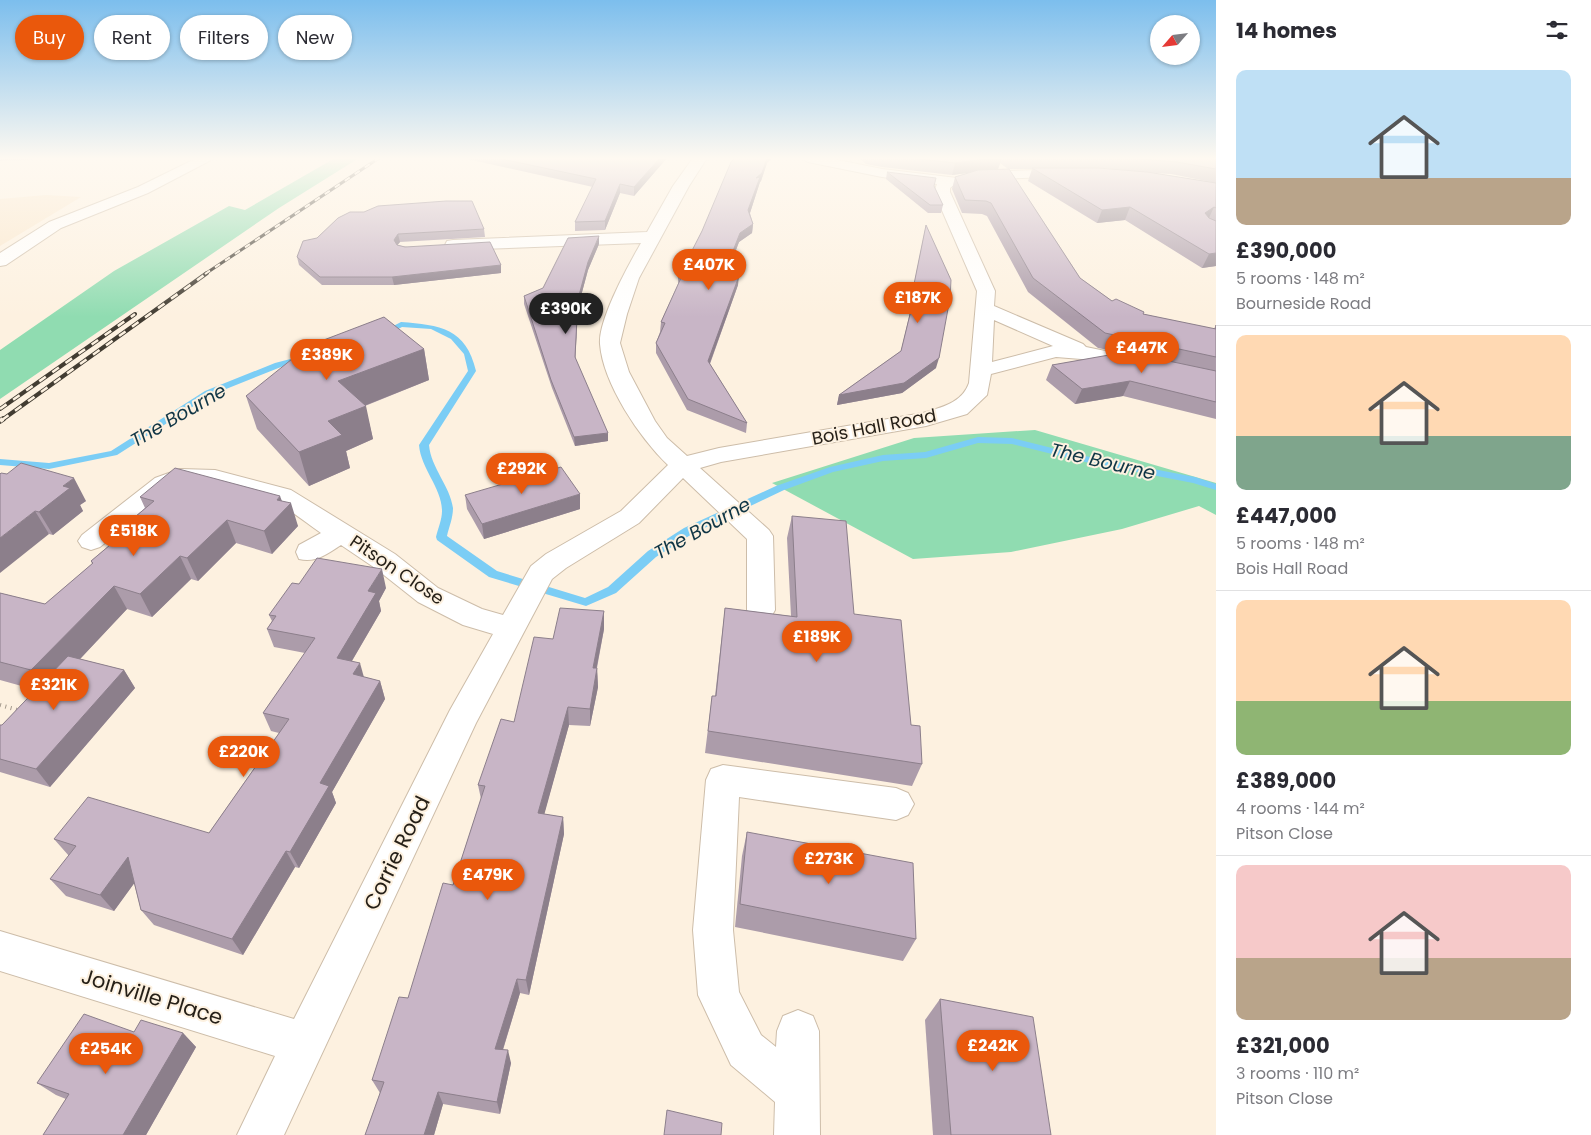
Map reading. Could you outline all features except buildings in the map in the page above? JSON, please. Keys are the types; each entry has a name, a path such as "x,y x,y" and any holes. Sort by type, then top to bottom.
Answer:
{"street":[{"path":"0,261 55,225 90,211"},
{"path":"667,211 630,278 617,314 610,343 618,372 644,423 659,443 760,536 761,610"},
{"name":"Bois Hall Road","path":"525,601 556,561 630,517 682,465 719,454 926,420 959,408 976,395 987,310 986,291 950,211"},
{"path":"433,246 597,237 654,236"},
{"path":"987,310 1059,342 1094,354 1216,380"},
{"path":"980,371 1056,351 1094,354"},
{"name":"Pitson Close","path":"91,541 164,483 180,477 215,478 282,496 385,560 428,595 474,617 525,601"},
{"name":"Pitson Close","path":"309,552 341,533"},
{"name":"Corrie Road","path":"260,1135 461,720 525,601"},
{"path":"797,1092 746,1050 719,995 713,930 723,780 896,804"},
{"name":"Joinville Place","path":"0,951 305,1044"},
{"path":"797,1135 798,1031"}],"path":[{"path":"0,705 23,711 20,718"}],"shaded area":[{"path":"0,211 58,211 0,246"}],"green space":[{"path":"220,211 275,211 0,399 0,350 114,271"},
{"path":"1035,430 1216,483 1216,515 1199,506 1122,529 1011,552 913,559 772,483 914,438"}],"waterway":[{"name":"The Bourne","path":"382,334 401,324 433,327 454,337 468,354 472,371 424,445 430,469 442,490 447,506 447,517 441,537 493,574 586,602 612,590 652,554 688,531 780,488 830,470 883,458 926,455 978,440 1012,441 1080,458 1195,480 1216,487"},
{"name":"The Bourne","path":"0,462 49,466 114,453 208,393 278,365 302,359"}],"railway":[{"path":"205,274 300,211"},
{"path":"2,420 207,273"},
{"path":"0,409 135,314"}]}
